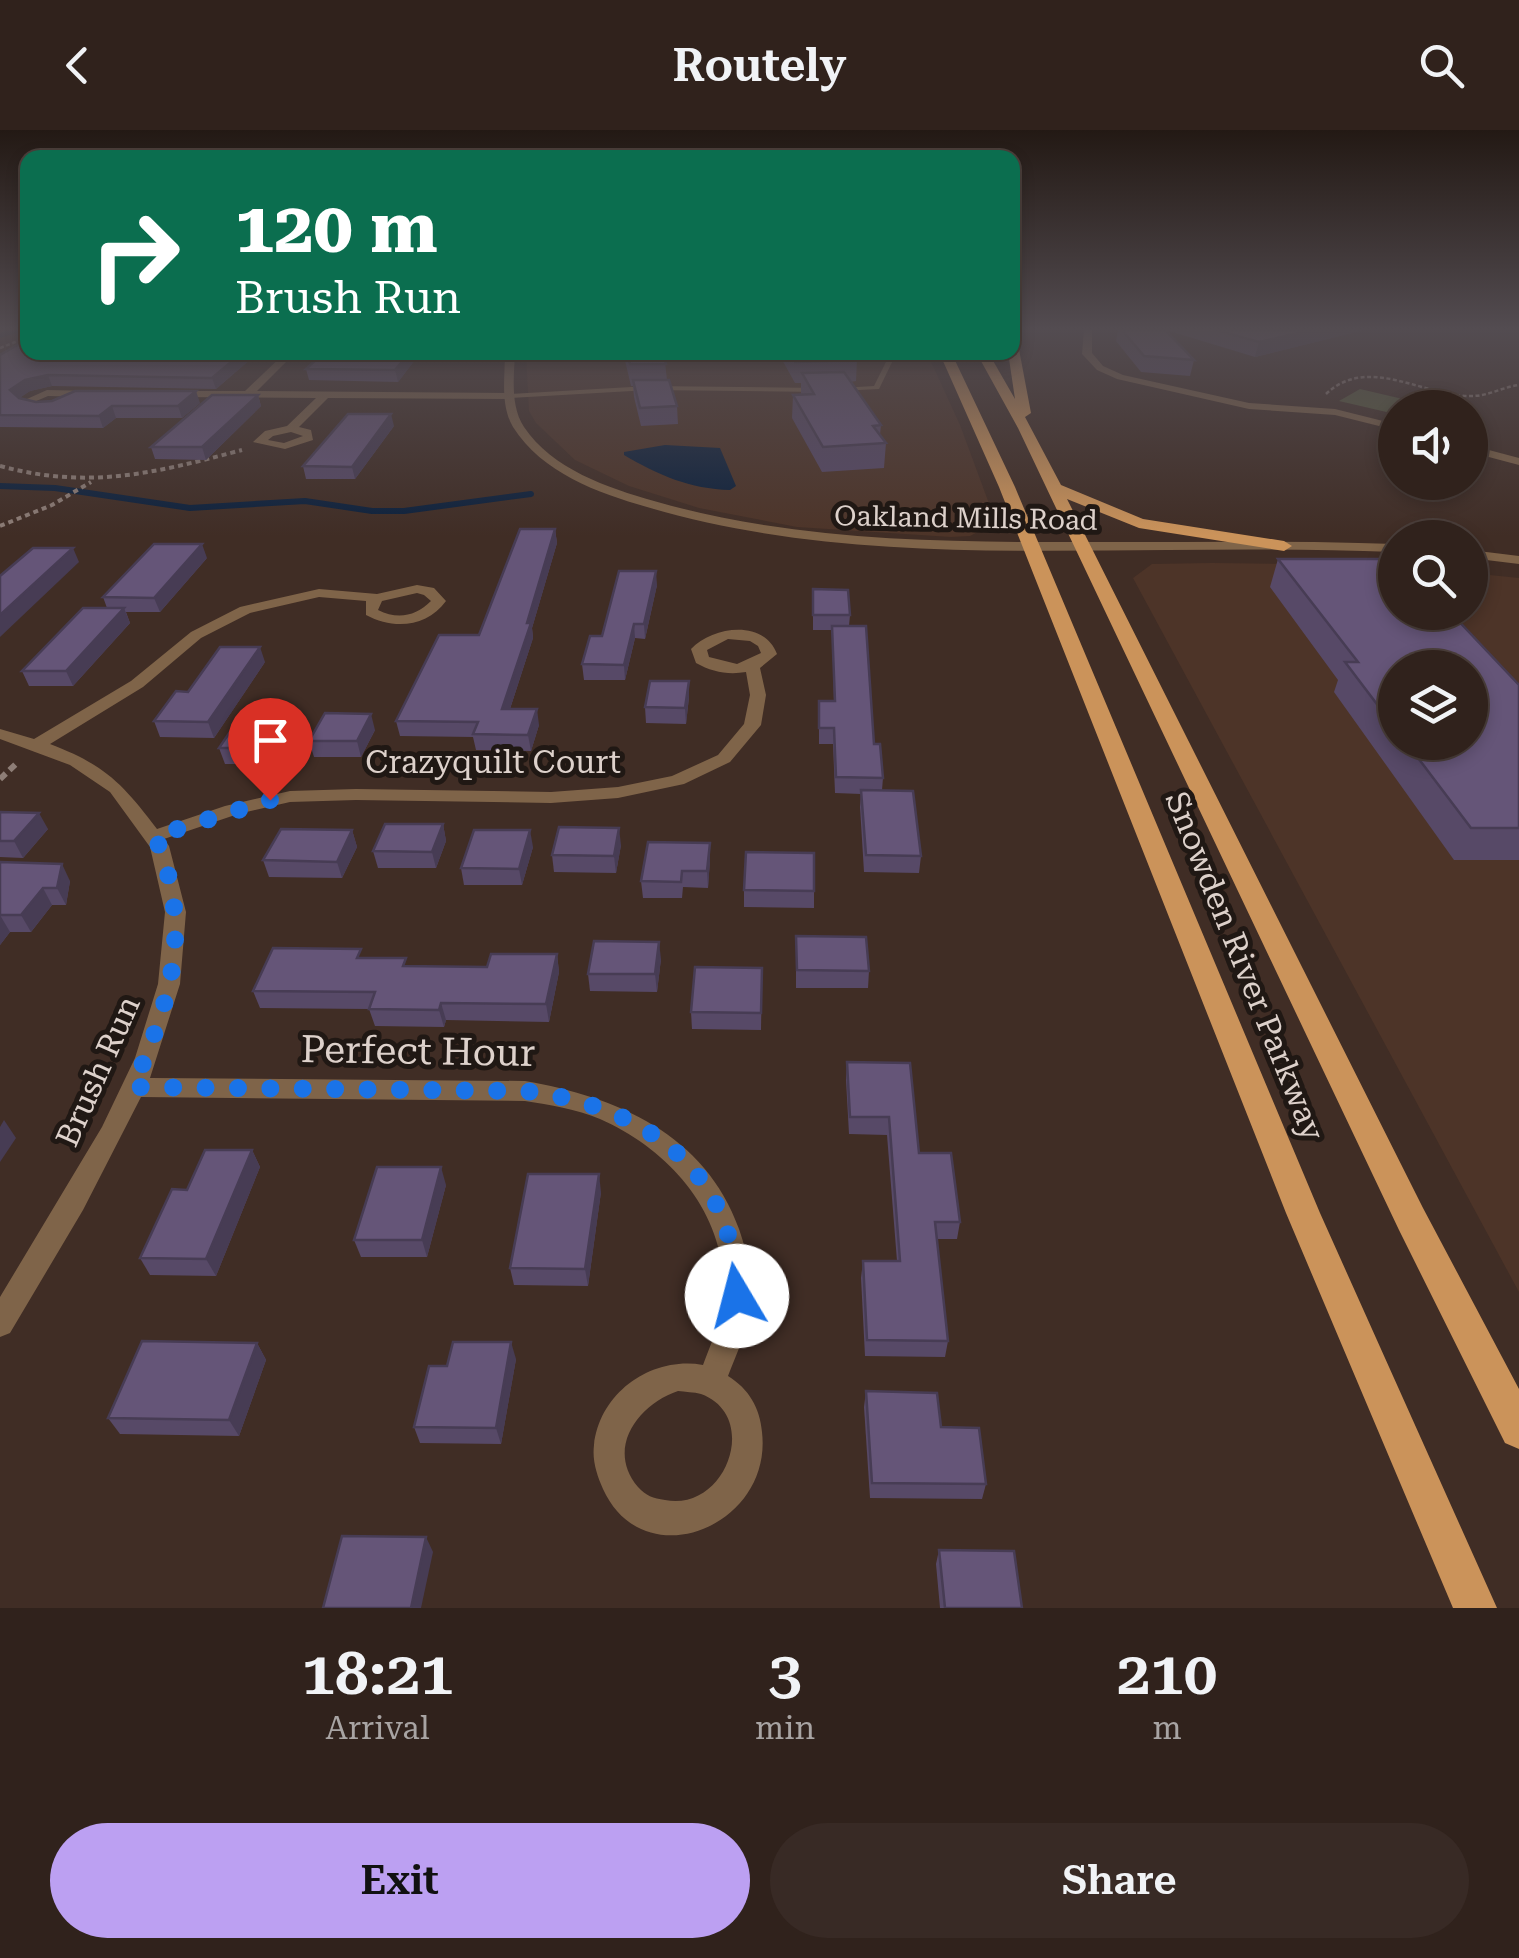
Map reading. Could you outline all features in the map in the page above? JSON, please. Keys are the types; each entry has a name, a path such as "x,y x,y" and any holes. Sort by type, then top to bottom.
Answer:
{"main road":[{"name":"Snowden River Parkway","path":"966,399 1031,547 1302,1213 1475,1608"},
{"name":"Snowden River Parkway","path":"1009,399 1411,1219 1519,1429"},
{"path":"1021,399 1026,428"},
{"path":"1054,488 1139,523 1284,546"}],"street":[{"path":"291,429 321,399"},
{"name":"Oakland Mills Road","path":"511,399 518,426 559,465 615,492 688,516 843,542 1378,548"},
{"path":"1219,399 1262,408 1330,411 1378,423"},
{"path":"291,429 308,432 309,438 284,446 262,444 259,439 263,435 291,429"},
{"path":"1488,455 1519,467"},
{"path":"1488,556 1519,560"},
{"path":"36,745 137,684 196,634 245,610 319,593 378,598"},
{"name":"Crazyquilt Court","path":"155,836 240,808 306,795 569,796 663,787 706,771 738,748 755,717 758,678 751,667"},
{"name":"Brush Run","path":"0,734 70,758 107,781 155,836 169,870 176,904 171,981 156,1034 99,1154 0,1323"},
{"name":"Perfect Hour","path":"133,1087 525,1091 559,1095 627,1120 685,1159 724,1220 737,1296 729,1336 710,1382"},
{"path":"678,1376 710,1382 728,1394 746,1422 744,1470 726,1498 710,1511 682,1520 662,1519 636,1509 622,1494 610,1470 609,1442 619,1414 635,1394 655,1382 678,1376"}],"path":[{"path":"1328,399 1330,411"},
{"path":"0,466 34,476 90,484 146,476 262,444"},
{"path":"0,526 90,484"}],"shaded area":[{"path":"528,399 948,399 994,517 993,524 970,536 951,537 797,527 699,508 629,486 575,460 536,423 529,411"},
{"path":"1152,564 1378,565 1378,630 1488,630 1488,575 1519,578 1519,1292 1133,578"}],"green space":[{"path":"1378,399 1378,410 1339,401"}],"water":[{"path":"665,445 720,448 736,486 730,490 688,484 624,455"}],"building":[{"path":"0,399 36,402 186,399 178,406 112,406 99,416 0,415"},
{"path":"207,399 254,399 202,447 151,447"},
{"path":"638,399 675,399 677,406 640,408"},
{"path":"795,399 863,399 881,425 873,426 886,443 823,447"},
{"path":"348,414 391,414 352,467 303,466"},
{"path":"520,529 555,529 527,623 531,623 502,709 537,709 528,735 473,734 478,722 396,721 439,635 479,635"},
{"path":"154,544 202,544 154,598 103,597"},
{"path":"33,548 73,548 0,615 0,576"},
{"path":"1278,559 1378,559 1378,630 1467,630 1486,650 1378,650 1378,706 1345,662 1358,662"},
{"path":"619,571 656,571 644,624 634,624 624,665 582,664 590,636 602,636"},
{"path":"813,589 848,590 850,615 813,615"},
{"path":"83,608 124,608 66,671 22,671"},
{"path":"832,626 866,626 874,744 880,744 883,778 836,777 834,728 819,728 819,701 835,701"},
{"path":"220,647 260,647 208,722 154,721 176,691 188,692"},
{"path":"1488,652 1519,685 1519,828 1471,828 1420,760 1488,760"},
{"path":"650,681 689,681 685,708 645,707"},
{"path":"325,713 371,714 357,741 309,741"},
{"path":"238,720 292,720 275,748 219,748"},
{"path":"861,790 913,791 921,856 866,855"},
{"path":"0,812 39,813 14,841 0,841"},
{"path":"385,824 443,824 432,852 373,851"},
{"path":"559,827 619,828 614,856 552,855"},
{"path":"281,829 352,830 337,862 263,860"},
{"path":"474,830 530,830 519,869 461,868"},
{"path":"648,842 710,843 707,871 682,871 681,882 641,881"},
{"path":"746,852 814,853 814,891 744,890"},
{"path":"0,862 62,864 57,888 43,888 21,915 0,915"},
{"path":"796,936 866,937 869,971 797,970"},
{"path":"594,941 659,942 655,974 588,974"},
{"path":"273,948 361,949 357,958 406,958 403,966 487,967 491,954 557,954 546,1004 441,1003 439,1010 369,1009 375,992 253,991"},
{"path":"695,967 762,968 761,1013 691,1012"},
{"path":"847,1062 910,1063 919,1153 951,1153 960,1222 935,1222 948,1341 867,1340 863,1261 900,1261 889,1117 850,1117"},
{"path":"205,1150 252,1150 206,1259 140,1258 172,1189 187,1190"},
{"path":"377,1167 441,1167 422,1240 354,1240"},
{"path":"528,1174 599,1174 585,1269 510,1268"},
{"path":"142,1341 257,1343 229,1420 108,1418"},
{"path":"453,1342 511,1342 496,1428 414,1427 429,1366 447,1366"},
{"path":"866,1391 937,1393 941,1427 979,1428 986,1484 872,1483"},
{"path":"342,1536 426,1537 411,1608 323,1608"},
{"path":"939,1550 1014,1551 1022,1608 945,1608"}],"waterway":[{"path":"0,486 55,488 190,508 305,501 372,511 404,511 531,494"}],"route":[{"path":"270,800 155,836 169,870 176,904 171,981 156,1034 133,1087 525,1091 598,1106 657,1137 685,1159 705,1185 724,1220 737,1296"}]}
